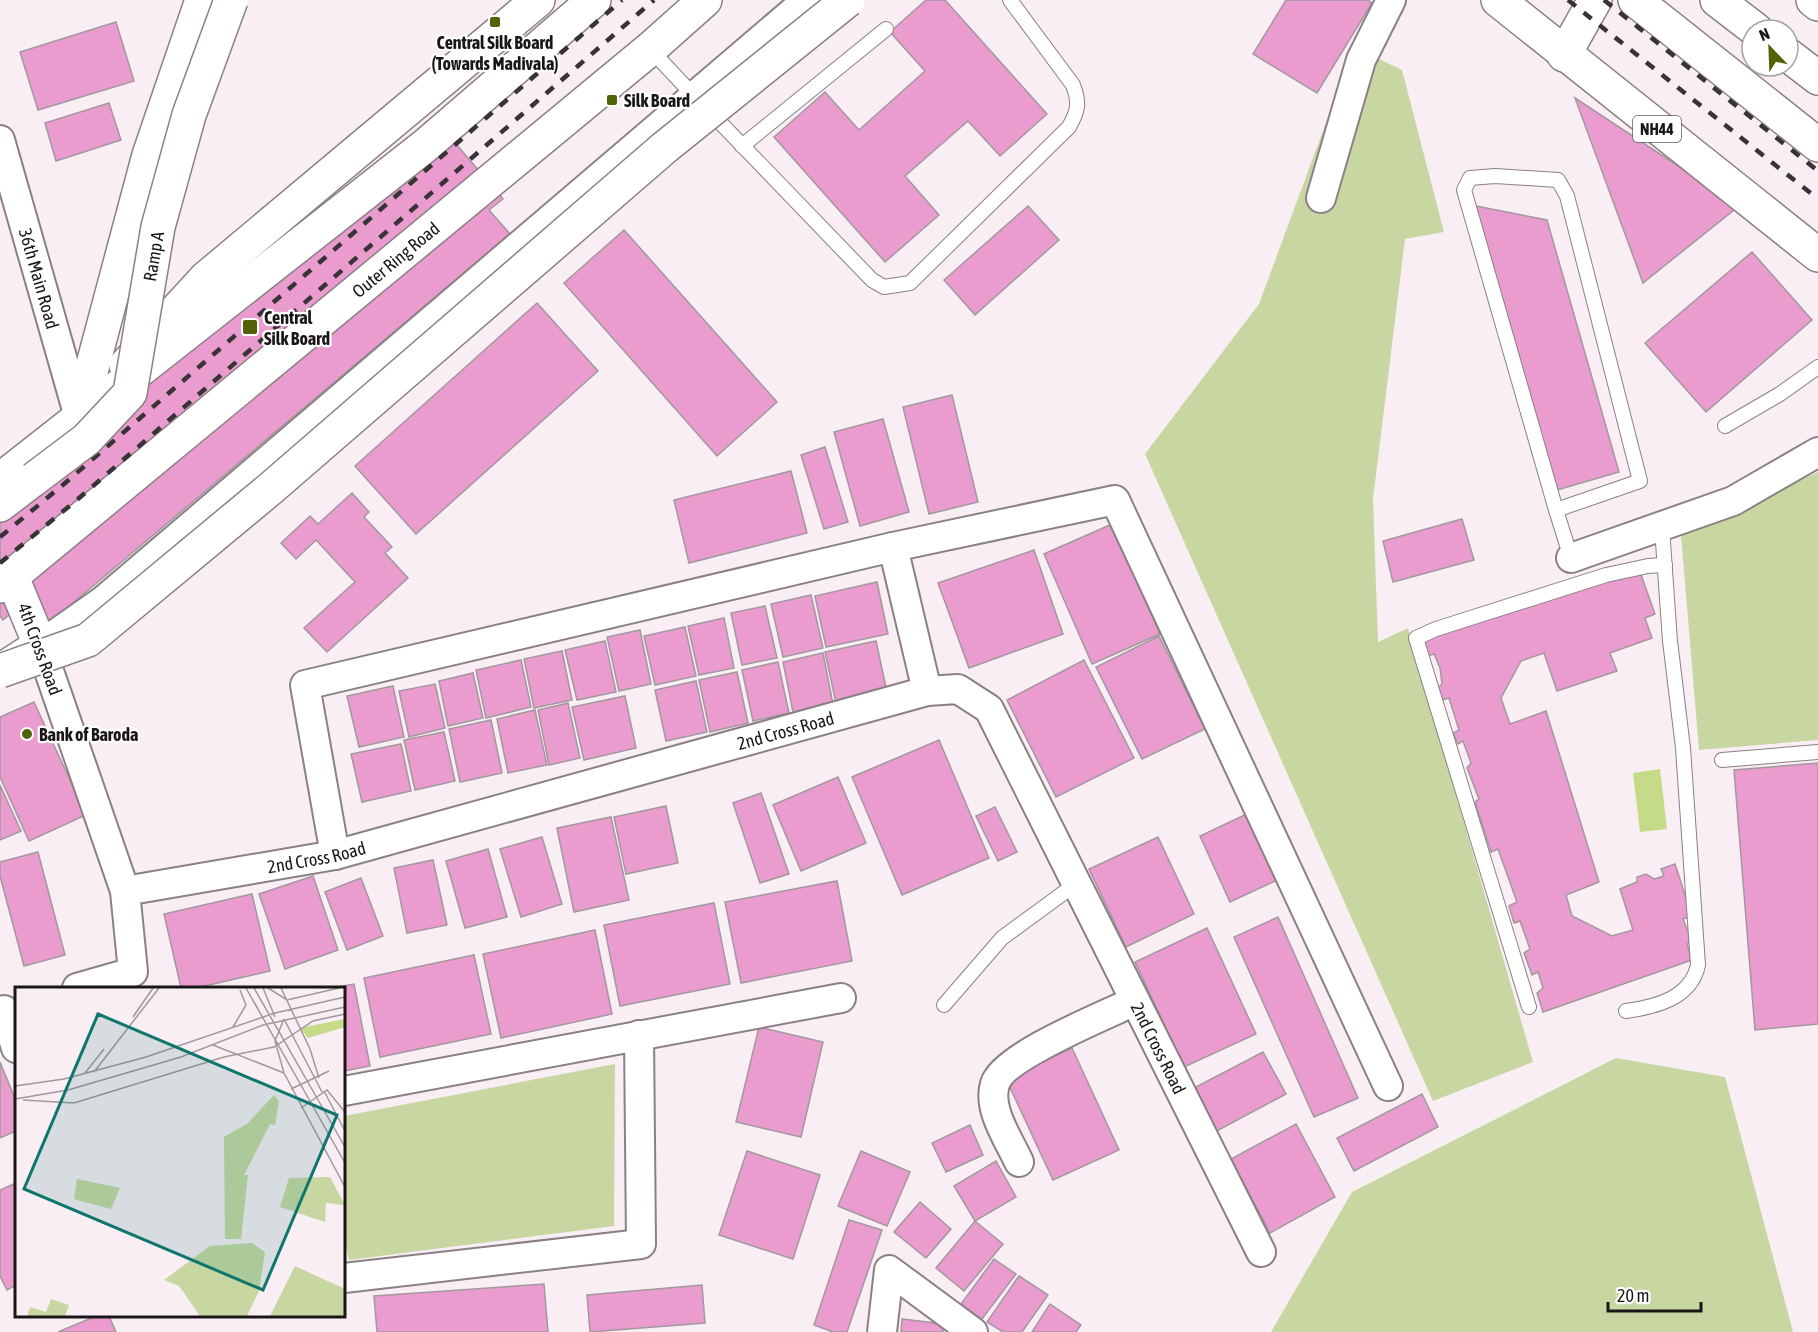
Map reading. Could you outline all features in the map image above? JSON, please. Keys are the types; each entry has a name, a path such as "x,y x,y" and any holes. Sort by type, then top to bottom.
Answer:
{"main road":[{"path":"79,417 149,154 202,0"},
{"name":"Ramp A","path":"14,472 87,439 130,393 158,227 189,115 231,0"},
{"path":"79,417 206,278 538,0"},
{"path":"0,505 14,472 79,417 426,145 594,0"},
{"name":"Outer Ring Road","path":"6,581 650,49 705,0"},
{"path":"0,672 88,640 279,482 664,148 848,0"},
{"name":"NH44","path":"1498,0 1564,55 1818,255"},
{"path":"1564,55 1595,0"},
{"path":"1635,0 1818,146"},
{"path":"1717,0 1740,18"},
{"path":"1813,0 1818,4"},
{"path":"1800,64 1818,78"},
{"name":"4th Cross Road","path":"6,581 40,645"},
{"path":"0,672 40,645"}],"street":[{"path":"40,645 113,592 699,101 807,0"},
{"path":"1321,198 1361,60 1391,0"},
{"name":"36th Main Road","path":"0,140 10,216 79,417"},
{"path":"1571,558 1662,528 1733,501 1818,452"},
{"path":"335,855 305,685 893,547 1115,500 1388,1086"},
{"path":"893,547 927,691"},
{"name":"4th Cross Road","path":"40,645 124,891"},
{"name":"2nd Cross Road","path":"124,891 335,855 927,691 958,689 989,709 1260,1252"},
{"path":"80,987 133,972 124,891"},
{"path":"345,1091 841,998"},
{"path":"1019,1162 1000,1123 994,1102 994,1085 1001,1072 1029,1052 1135,1000"},
{"path":"7,1009 15,1044"},
{"path":"345,1278 640,1244 639,1035"},
{"path":"882,1332 889,1270 973,1332"}],"lane":[{"path":"650,49 872,280 885,287 910,283 1069,127 1078,113 1079,99 1073,85 1010,0"},
{"path":"742,146 886,29"},
{"path":"1556,510 1640,481 1569,208 1558,180 1495,176 1470,178 1464,190 1556,510 1571,558"},
{"path":"1725,426 1780,394 1818,367"},
{"path":"1626,1011 1652,1008 1677,995 1696,977 1698,965 1683,748 1670,641 1662,528"},
{"path":"1528,1007 1416,638 1436,629 1606,575 1648,566 1665,565"},
{"path":"1722,760 1818,752"},
{"path":"944,1005 1002,938 1077,883"}],"shaded area":[{"path":"1354,47 1402,70 1444,232 1405,239 1373,499 1378,642 1408,628 1533,1062 1433,1101 1145,454 1259,304"},
{"path":"1818,472 1818,740 1699,750 1681,535"},
{"path":"1660,769 1667,829 1640,832 1633,773"},
{"path":"1616,1058 1725,1077 1793,1332 1271,1332 1352,1192"},
{"path":"615,1064 614,1226 349,1260 345,1243 345,1116"}],"building":[{"path":"926,0 945,0 1047,114 1000,156 968,121 905,176 939,215 885,262 774,137 825,92 859,130 925,71 890,32"},
{"path":"1286,0 1368,0 1372,3 1317,93 1253,54"},
{"path":"116,22 134,81 38,110 20,52"},
{"path":"1575,98 1739,206 1643,283"},
{"path":"109,103 121,140 56,161 45,123"},
{"path":"439,124 503,199 489,210 510,234 48,624 27,600 3,620 0,616 0,485"},
{"path":"1028,206 1059,240 975,315 944,280"},
{"path":"1476,206 1547,220 1619,472 1557,490"},
{"path":"624,230 777,402 717,456 564,283"},
{"path":"1752,252 1812,320 1706,412 1645,343"},
{"path":"537,303 598,371 416,534 355,466"},
{"path":"952,395 978,502 929,514 903,407"},
{"path":"883,419 909,512 860,526 834,432"},
{"path":"825,447 848,522 824,529 801,455"},
{"path":"791,471 807,533 689,563 674,500"},
{"path":"352,493 369,512 364,517 392,547 385,553 408,578 327,652 304,628 355,582 316,540 296,559 281,543 310,516 318,524"},
{"path":"1462,519 1474,560 1393,582 1383,541"},
{"path":"1112,524 1160,634 1092,664 1044,554"},
{"path":"1034,550 1063,634 969,668 938,583"},
{"path":"1639,569 1655,614 1645,618 1652,638 1610,653 1617,671 1557,691 1544,653 1521,661 1501,698 1510,724 1546,711 1599,882 1566,895 1572,916 1612,936 1633,930 1620,889 1637,882 1637,877 1646,874 1654,879 1664,876 1661,869 1675,864 1692,916 1683,919 1692,942 1687,944 1692,960 1543,1012 1537,993 1543,988 1538,972 1532,975 1524,953 1530,949 1520,921 1514,923 1509,906 1517,902 1498,849 1491,852 1475,802 1479,799 1467,768 1471,763 1463,741 1458,744 1453,733 1459,730 1449,698 1442,700 1438,688 1442,684 1440,668 1434,654 1427,656 1422,640"},
{"path":"877,582 888,634 826,647 815,596"},
{"path":"811,595 823,648 783,657 771,604"},
{"path":"765,606 777,658 742,665 731,613"},
{"path":"724,618 734,668 699,675 688,626"},
{"path":"685,627 696,676 655,685 644,636"},
{"path":"640,630 651,684 619,691 607,637"},
{"path":"1159,636 1205,729 1142,759 1096,667"},
{"path":"605,641 616,692 577,700 565,650"},
{"path":"876,641 887,692 836,703 825,652"},
{"path":"562,651 572,700 534,708 524,659"},
{"path":"823,653 833,704 793,712 783,662"},
{"path":"521,660 531,707 486,718 476,670"},
{"path":"1084,660 1134,758 1056,797 1007,700"},
{"path":"778,662 789,713 753,721 742,670"},
{"path":"737,672 748,723 710,732 699,680"},
{"path":"473,673 483,718 448,726 439,681"},
{"path":"696,681 707,732 666,741 655,690"},
{"path":"435,684 445,728 409,737 399,691"},
{"path":"393,686 404,737 359,747 347,696"},
{"path":"625,696 636,748 584,760 572,707"},
{"path":"34,702 86,815 29,841 0,777 0,717"},
{"path":"568,703 580,758 549,765 538,710"},
{"path":"535,710 547,765 508,773 497,719"},
{"path":"491,720 502,773 460,782 449,729"},
{"path":"444,732 455,781 415,790 404,740"},
{"path":"939,740 989,858 902,895 852,777"},
{"path":"401,744 411,791 362,802 351,754"},
{"path":"1818,763 1818,1024 1755,1030 1734,770"},
{"path":"838,777 866,843 801,871 773,805"},
{"path":"0,785 21,831 0,840"},
{"path":"761,793 789,874 760,883 733,803"},
{"path":"666,806 678,863 626,874 614,817"},
{"path":"995,807 1017,852 998,861 976,816"},
{"path":"1255,810 1286,876 1230,902 1200,836"},
{"path":"611,817 629,900 574,912 557,828"},
{"path":"542,837 562,904 521,917 500,849"},
{"path":"1158,837 1194,914 1126,947 1089,869"},
{"path":"488,849 507,917 465,928 446,861"},
{"path":"38,852 65,955 24,966 0,876 0,862"},
{"path":"433,860 447,925 407,933 394,868"},
{"path":"313,876 338,950 285,969 259,894"},
{"path":"361,878 383,936 347,950 325,892"},
{"path":"837,881 852,961 741,983 725,902"},
{"path":"252,894 270,971 200,987 181,987 164,914"},
{"path":"714,903 730,984 620,1006 604,925"},
{"path":"1278,917 1358,1098 1314,1117 1234,937"},
{"path":"1207,928 1256,1034 1184,1067 1135,962"},
{"path":"595,930 612,1014 501,1038 483,954"},
{"path":"474,955 491,1034 380,1057 364,978"},
{"path":"354,984 370,1066 345,1071 345,987 337,987"},
{"path":"759,1027 823,1042 801,1137 736,1122"},
{"path":"1072,1048 1119,1150 1053,1180 1006,1079"},
{"path":"1263,1052 1286,1094 1215,1132 1192,1089"},
{"path":"0,1062 15,1099 15,1131 0,1138"},
{"path":"1422,1094 1438,1127 1354,1171 1337,1138"},
{"path":"1296,1124 1335,1197 1270,1233 1231,1159"},
{"path":"970,1125 983,1155 946,1172 932,1143"},
{"path":"747,1151 820,1175 793,1259 719,1235"},
{"path":"861,1151 910,1172 887,1226 838,1206"},
{"path":"996,1161 1016,1197 975,1221 954,1186"},
{"path":"15,1183 15,1286 7,1290 0,1276 0,1190"},
{"path":"920,1202 951,1229 926,1258 894,1232"},
{"path":"849,1220 882,1230 847,1332 833,1332 814,1325"},
{"path":"975,1221 1003,1244 964,1291 936,1268"},
{"path":"994,1259 1016,1274 982,1319 961,1304"},
{"path":"1019,1276 1048,1295 1022,1332 1003,1332 987,1322"},
{"path":"544,1284 548,1332 377,1332 374,1296"},
{"path":"702,1285 705,1323 590,1332 587,1295"},
{"path":"1050,1304 1081,1325 1076,1332 1032,1332"},
{"path":"94,1317 109,1317 116,1332 58,1332"},
{"path":"902,1319 944,1324 943,1332 901,1332"}],"railway":[{"path":"0,537 622,0"},
{"path":"0,563 78,499 654,0"},
{"path":"1568,0 1818,199"},
{"path":"1604,0 1818,171"}],"place":[{"name":"Central Silk Board (Towards Madivala)","path":"495,22"},
{"name":"Silk Board","path":"612,100"},
{"name":"Central Silk Board","path":"250,327"},
{"name":"Bank of Baroda","path":"27,734"}]}
